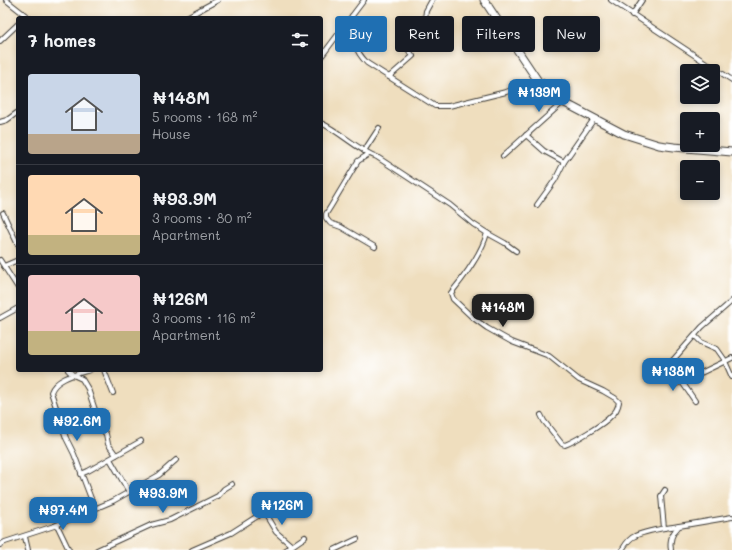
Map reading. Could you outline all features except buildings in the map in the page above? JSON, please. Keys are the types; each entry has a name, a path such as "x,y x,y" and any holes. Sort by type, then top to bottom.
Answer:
{"main road":[{"path":"484,0 538,81 548,87 563,102 624,134 659,145 732,152"}],"street":[{"path":"6,0 25,16"},
{"path":"189,16 218,0"},
{"path":"352,16 364,0"},
{"path":"425,16 426,11 432,0"},
{"path":"611,0 732,80"},
{"path":"632,14 642,0"},
{"path":"0,41 16,26"},
{"path":"323,53 335,38"},
{"path":"358,52 367,63 432,105 443,107 506,92 538,81"},
{"path":"389,77 413,56 410,52"},
{"path":"503,156 563,102"},
{"path":"0,122 7,120 16,113"},
{"path":"537,205 555,180 564,162 594,119"},
{"path":"323,125 330,127 364,151 378,157 450,204 473,224 516,251"},
{"path":"364,151 379,128"},
{"path":"526,135 544,151 564,162"},
{"path":"369,154 358,161 328,210 326,218 330,223 375,247"},
{"path":"3,213 16,241"},
{"path":"487,233 485,241 468,272 451,292 452,299 487,328 512,342 549,356 579,380 603,391 619,402 616,411 611,417 566,445 562,444 541,415"},
{"path":"0,260 16,285"},
{"path":"4,266 16,261"},
{"path":"732,301 702,327 666,368 676,384 732,358"},
{"path":"0,318 16,309"},
{"path":"695,336 701,342 717,349 732,377"},
{"path":"70,372 82,379 88,389 99,423 106,434 108,444 116,455"},
{"path":"83,372 57,383 51,392 66,438 95,509"},
{"path":"105,372 113,393"},
{"path":"682,382 695,401"},
{"path":"81,474 88,472 99,464 141,441"},
{"path":"110,459 129,492"},
{"path":"0,545 4,542 25,537 57,525 95,509 159,475 176,460"},
{"path":"97,550 107,548 151,525 170,520 218,496 224,489 232,484"},
{"path":"664,528 661,496 665,490"},
{"path":"192,550 231,533 274,507"},
{"path":"264,512 276,532 292,546"},
{"path":"624,549 634,536 664,528 732,517"},
{"path":"57,525 69,550"},
{"path":"671,550 670,544 674,530 679,526"},
{"path":"25,537 28,550"},
{"path":"287,550 305,537"},
{"path":"334,550 342,548 357,539"}]}
